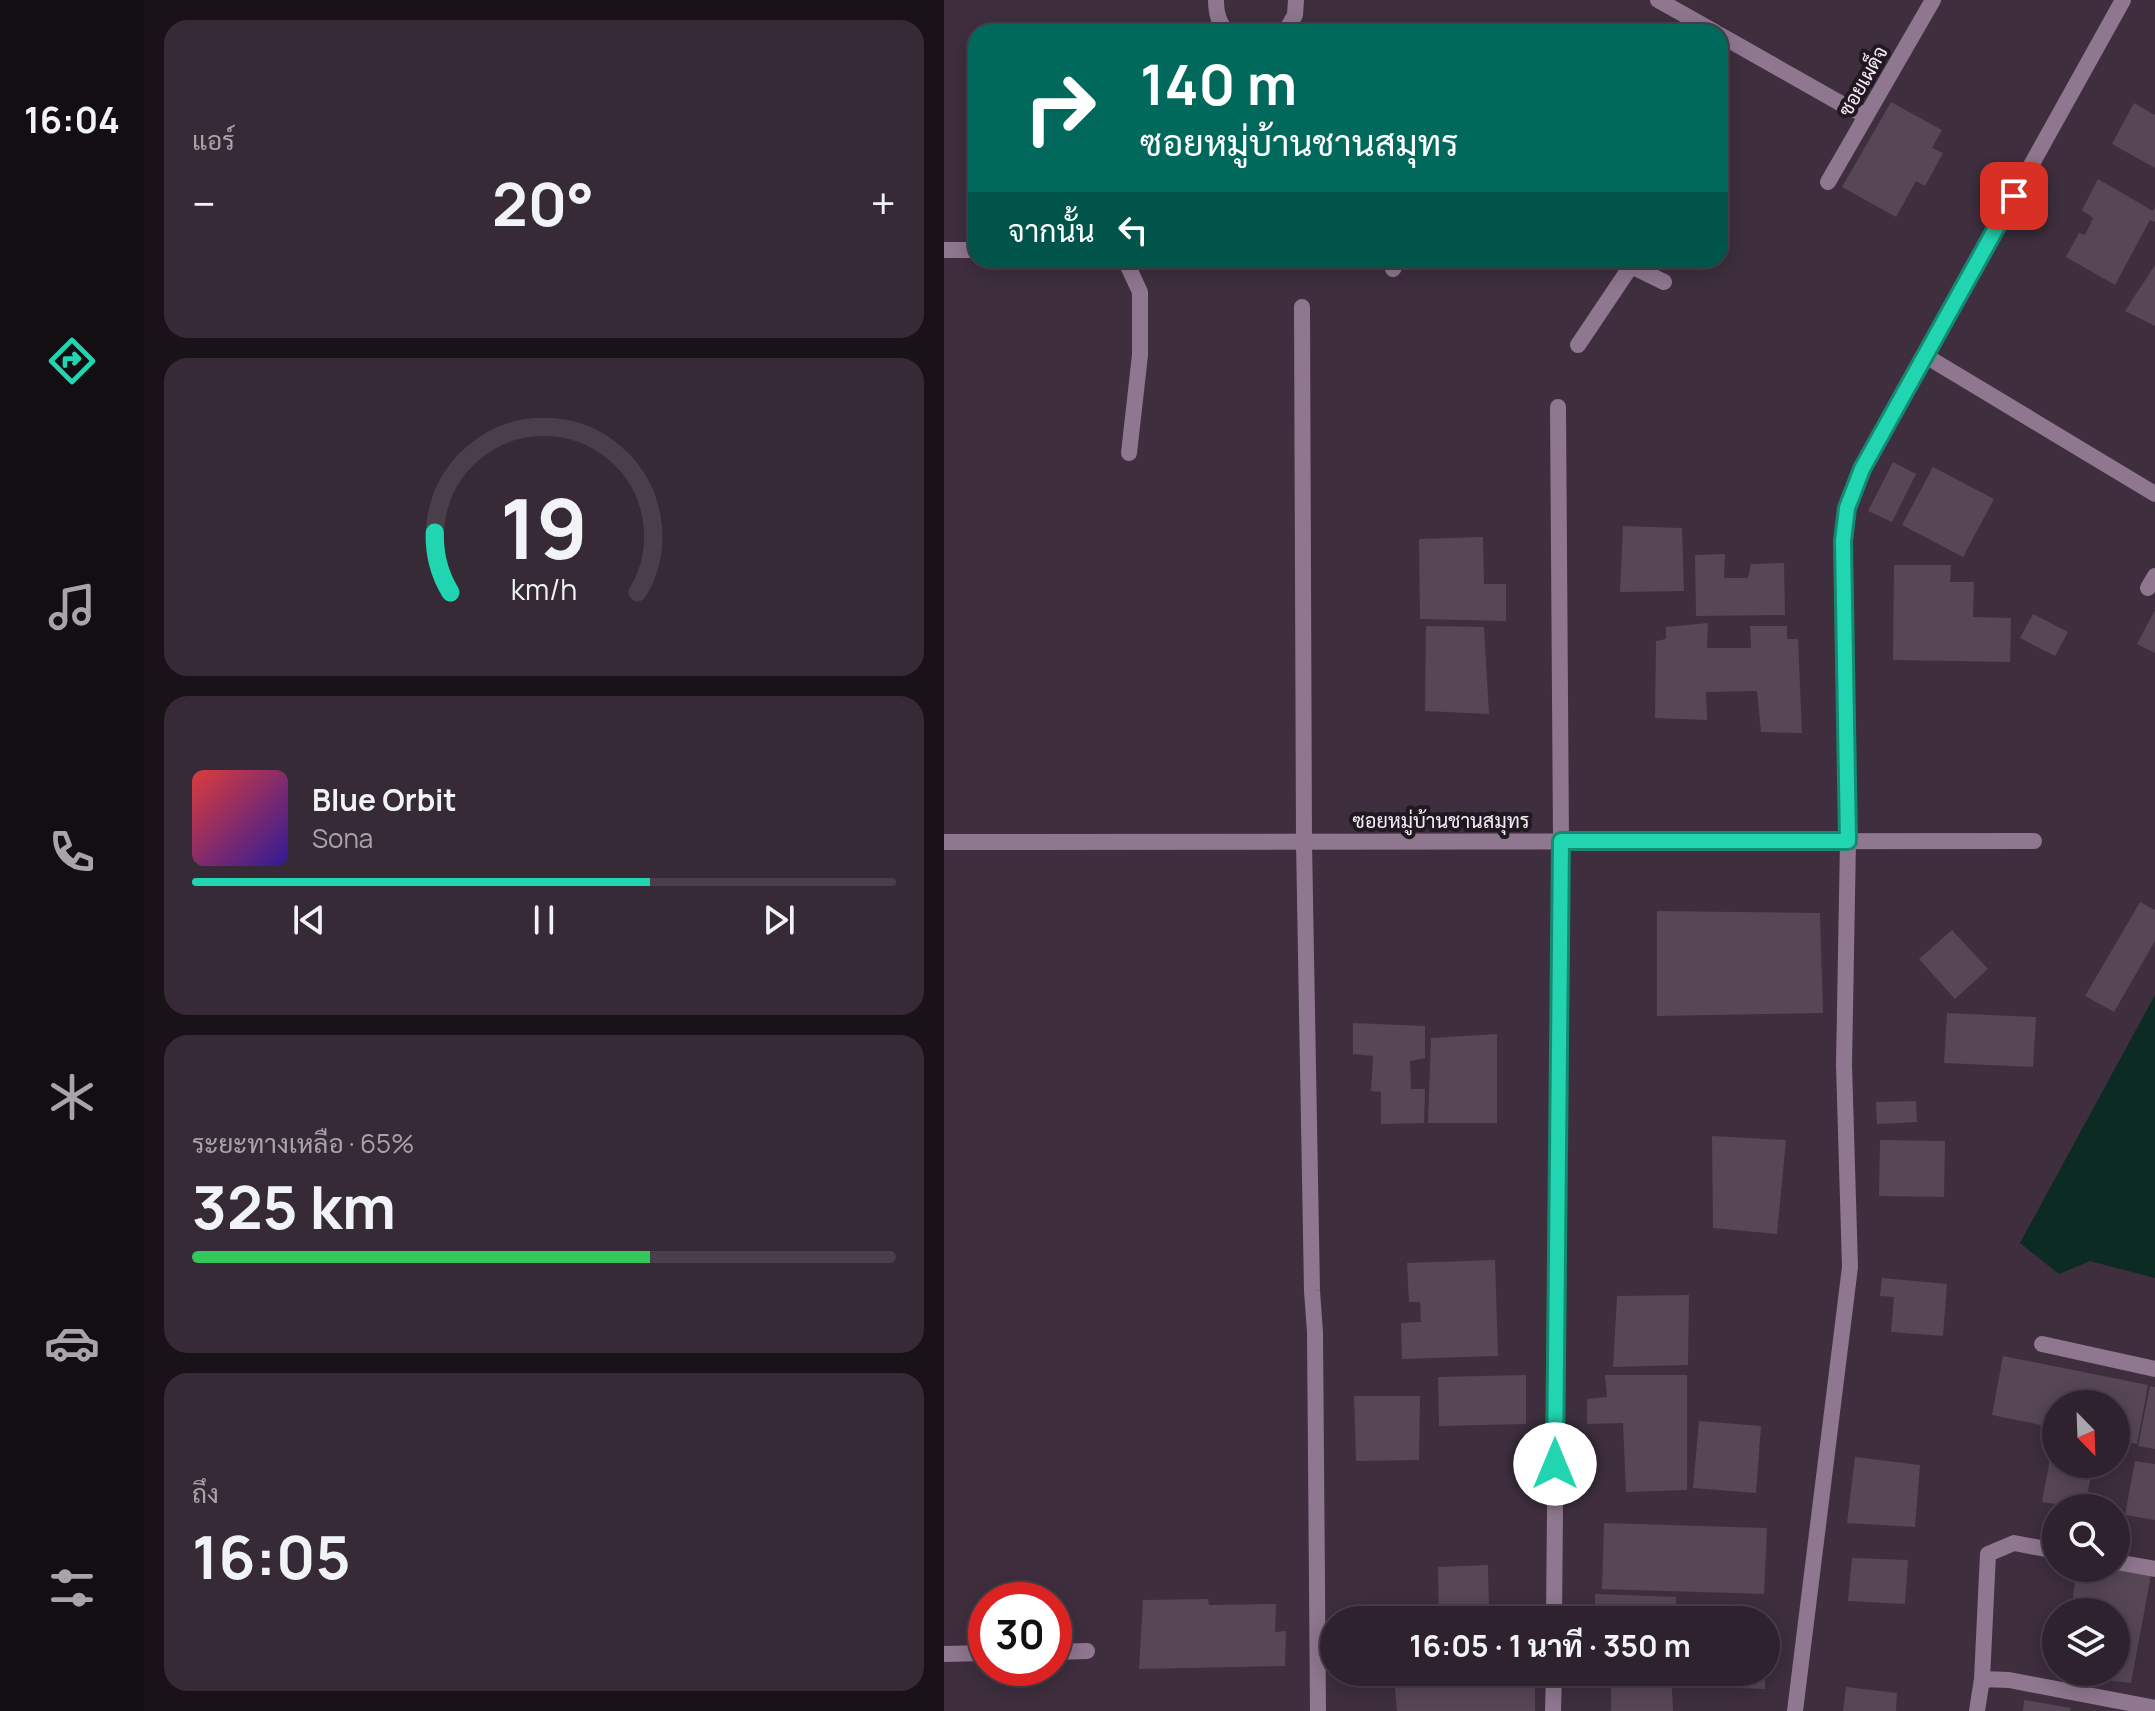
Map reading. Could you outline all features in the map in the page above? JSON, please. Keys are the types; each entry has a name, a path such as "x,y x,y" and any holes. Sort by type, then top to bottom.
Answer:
{"street":[{"path":"1216,0 1216,12 1222,24"},
{"path":"1290,24 1295,15 1296,0"},
{"path":"1658,0 1702,24"},
{"name":"ซอยเผด็จ","path":"1828,182 1933,0"},
{"path":"1795,1711 1850,1267 1844,1065 1848,841 1843,541 1847,508 1862,469 2123,0"},
{"path":"1728,39 1866,115"},
{"path":"944,250 968,250"},
{"path":"1129,268 1140,292 1140,355 1129,453"},
{"path":"1578,345 1622,268"},
{"path":"1635,268 1664,282"},
{"path":"1302,307 1304,842 1311,1276 1315,1332 1318,1711"},
{"path":"1924,355 2155,494"},
{"path":"1554,1606 1561,841 1558,407"},
{"name":"ซอยหมู่บ้านชานสมุทร","path":"944,842 2034,841"},
{"path":"2042,1344 2155,1369"},
{"path":"1977,1711 1982,1679 1988,1554 2014,1543 2042,1548"},
{"path":"2130,1565 2155,1569"},
{"path":"1072,1651 1087,1651"},
{"path":"944,1654 968,1653"},
{"path":"1982,1679 2009,1680 2155,1708"},
{"path":"1553,1711 1554,1686"}],"shaded area":[{"path":"2155,995 2155,1278 2090,1261 2059,1274 2020,1243"}],"building":[{"path":"1891,102 1942,130 1932,148 1943,153 1925,186 1916,181 1896,217 1842,187"},
{"path":"2134,103 2155,115 2155,168 2112,144"},
{"path":"2098,179 2153,211 2155,207 2155,222 2150,220 2115,285 2066,257 2079,233 2085,235 2093,218 2082,210"},
{"path":"2155,265 2155,326 2125,311"},
{"path":"1893,462 1916,474 1892,522 1868,511"},
{"path":"1933,467 1994,499 1963,557 1902,525"},
{"path":"1623,526 1682,528 1684,591 1620,592"},
{"path":"1483,537 1484,584 1506,584 1506,621 1420,619 1419,539"},
{"path":"1725,554 1724,578 1748,578 1751,564 1784,563 1785,615 1696,616 1695,555"},
{"path":"1894,565 1951,565 1950,582 1974,582 1973,617 2011,618 2010,662 1893,660"},
{"path":"2155,610 2155,653 2137,644"},
{"path":"2033,614 2068,632 2055,656 2020,638"},
{"path":"1708,623 1707,648 1751,648 1750,626 1787,626 1787,639 1798,639 1802,733 1761,732 1757,691 1706,692 1707,720 1655,718 1656,641 1666,639 1666,627"},
{"path":"1426,626 1484,627 1489,714 1425,711"},
{"path":"2140,902 2155,910 2155,941 2114,1012 2085,996"},
{"path":"1657,911 1820,913 1823,1013 1657,1016"},
{"path":"1952,930 1988,969 1955,999 1919,959"},
{"path":"1947,1013 2036,1017 2033,1067 1944,1063"},
{"path":"1353,1023 1425,1026 1425,1058 1410,1061 1411,1089 1425,1089 1424,1123 1381,1124 1381,1092 1371,1091 1373,1056 1353,1054"},
{"path":"1497,1034 1497,1123 1428,1123 1431,1038"},
{"path":"1916,1101 1917,1122 1877,1124 1876,1102"},
{"path":"1712,1136 1786,1140 1777,1234 1713,1228"},
{"path":"1880,1140 1945,1141 1944,1197 1879,1196"},
{"path":"1495,1260 1498,1356 1402,1359 1401,1323 1421,1322 1420,1302 1409,1302 1407,1263"},
{"path":"1882,1278 1947,1284 1943,1336 1891,1332 1894,1297 1880,1296"},
{"path":"1689,1295 1688,1365 1613,1367 1617,1296"},
{"path":"2003,1356 2148,1385 2137,1444 2130,1443 2130,1390 2042,1390 2042,1425 1992,1415"},
{"path":"1526,1375 1526,1424 1439,1426 1438,1377"},
{"path":"1605,1375 1687,1375 1687,1490 1626,1492 1623,1423 1587,1424 1587,1399 1607,1397"},
{"path":"2150,1386 2155,1387 2155,1449 2138,1446"},
{"path":"1354,1396 1420,1396 1419,1460 1356,1461"},
{"path":"1699,1421 1761,1426 1756,1493 1693,1488"},
{"path":"1855,1457 1920,1465 1915,1527 1847,1523"},
{"path":"2135,1461 2155,1464 2155,1520 2130,1516 2129,1494"},
{"path":"2046,1478 2091,1478 2087,1494 2043,1494"},
{"path":"1604,1523 1767,1528 1764,1594 1602,1589"},
{"path":"1852,1558 1908,1560 1905,1604 1848,1601"},
{"path":"1488,1565 1489,1606 1439,1606 1438,1567"},
{"path":"2130,1571 2151,1575 2131,1683 2130,1598 2073,1598 2075,1582 2130,1582"},
{"path":"1595,1594 1676,1597 1676,1606 1595,1606"},
{"path":"1208,1599 1209,1605 1276,1604 1275,1632 1286,1631 1285,1666 1139,1669 1143,1600"},
{"path":"1395,1686 1535,1686 1535,1711 1397,1711"},
{"path":"1611,1686 1672,1686 1673,1711 1611,1711"},
{"path":"1684,1686 1765,1686 1765,1689"},
{"path":"1846,1687 1897,1693 1896,1711 1843,1711"},
{"path":"2024,1700 2071,1708 2070,1711 2023,1711"}],"route":[{"path":"1555,1464 1561,841 1848,841 1843,541 1847,508 1862,469 2014,196"}]}
